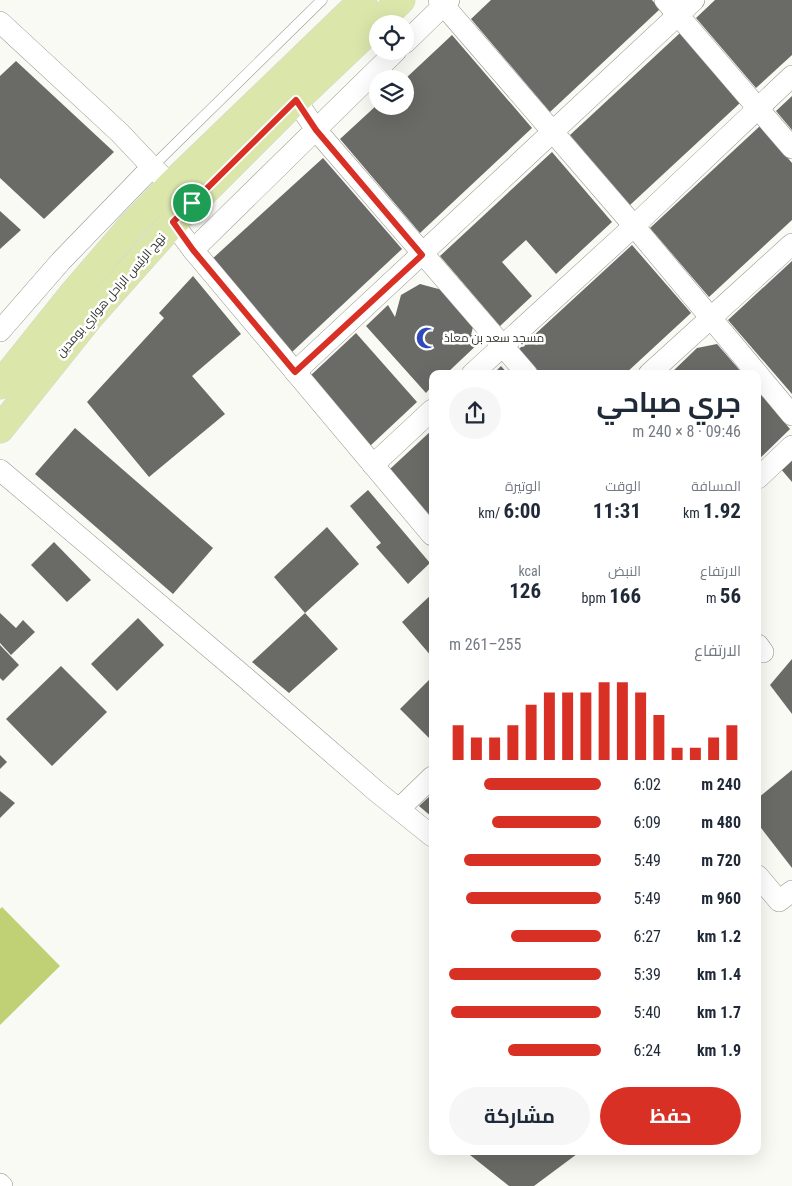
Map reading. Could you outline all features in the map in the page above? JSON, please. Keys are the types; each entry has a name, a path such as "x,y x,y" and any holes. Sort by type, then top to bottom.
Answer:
{"main road":[{"path":"0,385 72,295 134,224 162,176 363,0"},
{"name":"نهج الرئيس الراحل هواري بومدين","path":"0,429 92,314 173,222 296,100 401,0"}],"street":[{"path":"295,372 552,132 671,8 694,0"},
{"path":"414,34 444,2 755,370"},
{"path":"671,8 792,148"},
{"path":"0,22 120,133 162,176 192,203"},
{"path":"193,250 387,60"},
{"path":"476,370 634,226 792,76"},
{"path":"296,100 316,130 422,255 525,370"},
{"path":"0,331 61,261 162,176"},
{"path":"173,222 193,250 429,531"},
{"path":"653,370 792,244"},
{"path":"761,377 792,415"},
{"path":"373,465 429,413"},
{"path":"761,475 792,446"},
{"path":"0,470 429,834"},
{"path":"399,809 429,780"},
{"path":"761,880 779,901 792,891"}],"lane":[{"path":"162,176 322,0"}],"green space":[{"path":"2,907 60,966 0,1025 0,909"}],"building":[{"path":"491,0 652,0 660,9 550,112 471,19"},
{"path":"715,0 792,0 792,55 756,88 696,18"},
{"path":"680,33 740,103 630,205 570,135"},
{"path":"452,35 532,128 420,233 340,139 369,112 369,115 414,115 414,71"},
{"path":"16,61 114,152 44,219 0,178 0,76"},
{"path":"792,96 792,130 776,111"},
{"path":"760,126 792,163 792,220 709,297 650,228"},
{"path":"552,152 612,222 556,274 526,240 502,262 532,296 500,326 440,256"},
{"path":"323,158 402,249 291,353 211,260"},
{"path":"0,211 21,230 0,249"},
{"path":"632,245 691,313 629,370 537,370 519,349"},
{"path":"792,261 792,394 728,320"},
{"path":"193,276 241,334 192,376 225,414 149,477 87,402 164,318 159,313"},
{"name":"مسجد سعد بن معاذ","path":"420,284 446,291 474,323 471,335 482,340 450,370 429,370 429,390 426,393 366,326 388,305 395,317 401,295"},
{"path":"356,333 417,402 370,446 310,376"},
{"path":"717,344 740,370 674,370 697,348"},
{"path":"761,395 790,429 761,457"},
{"path":"75,428 213,548 173,594 35,474"},
{"path":"429,433 429,514 390,469"},
{"path":"792,458 792,482 780,468"},
{"path":"368,490 429,564 408,584 376,547 381,543 350,506"},
{"path":"327,527 359,564 305,613 274,577"},
{"path":"54,542 91,580 67,602 31,565"},
{"path":"429,597 429,654 402,622"},
{"path":"0,613 16,628 23,620 35,632 11,655 0,643"},
{"path":"305,613 338,649 289,693 252,662"},
{"path":"138,618 164,645 117,691 91,664"},
{"path":"0,645 19,665 3,681 0,678"},
{"path":"792,659 792,714 770,685"},
{"path":"61,666 107,712 52,766 6,719"},
{"path":"429,680 429,738 400,709"},
{"path":"0,755 7,762 0,769"},
{"path":"792,770 792,868 761,828 761,796"},
{"path":"0,791 15,803 0,818"},
{"path":"429,797 429,814 419,806"},
{"path":"470,1155 576,1155 534,1186 509,1186"}],"place":[{"name":"مسجد سعد بن معاذ","path":"427,338"}],"route":[{"path":"296,100 316,130 422,255 295,372 193,250 173,222 192,203 296,100"}]}
